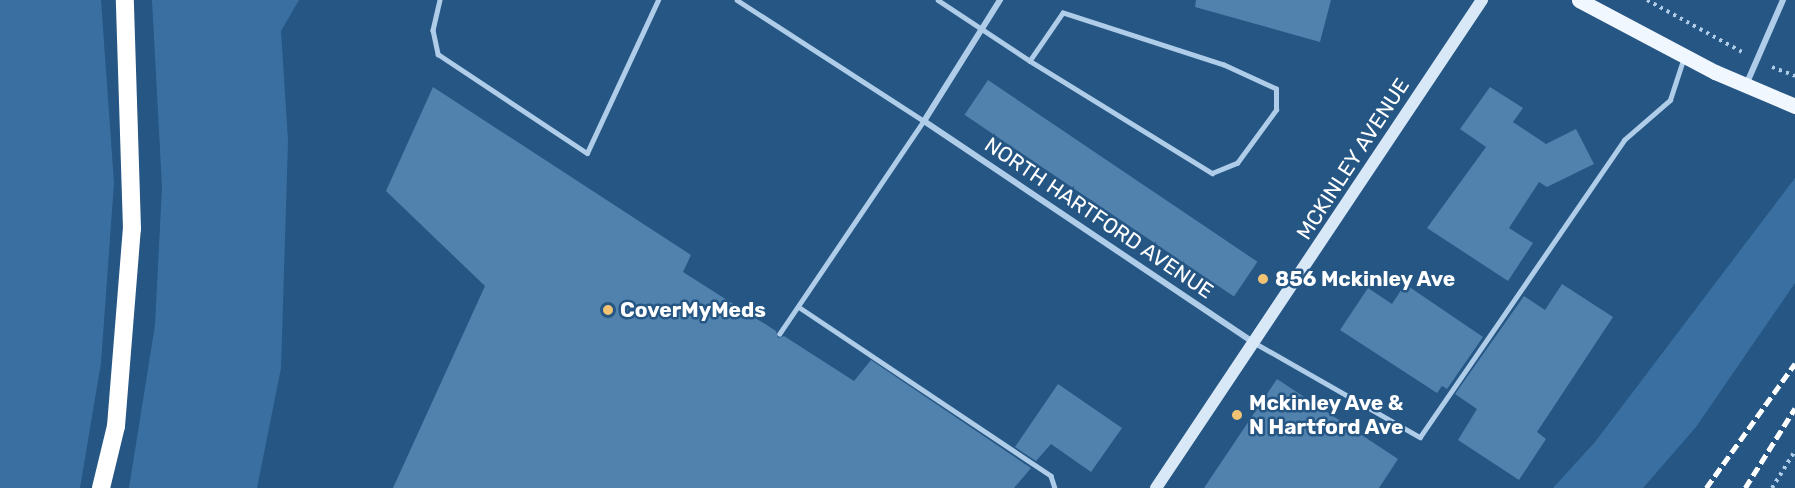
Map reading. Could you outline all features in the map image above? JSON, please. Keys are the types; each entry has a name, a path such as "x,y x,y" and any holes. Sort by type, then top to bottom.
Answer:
{"highway":[{"path":"101,488 116,426 132,229 125,0"}],"main road":[{"name":"MCKINLEY AVENUE","path":"1156,488 1255,344 1482,0"},
{"path":"1579,0 1684,57 1745,86 1795,106"}],"street":[{"path":"924,121 1000,0"},
{"path":"1745,86 1783,0"},
{"name":"NORTH HARTFORD AVENUE","path":"924,121 1255,344"}],"lane":[{"path":"440,0 433,30 438,54 587,153 658,0"},
{"path":"737,0 924,121 780,334"},
{"path":"938,0 1030,61 1212,174 1237,163 1276,110 1276,89 1224,65 1063,13 1030,61"},
{"path":"1255,344 1420,437 1624,140 1670,100 1684,57"},
{"path":"799,307 1051,476 1055,488"}],"path":[{"path":"1647,0 1756,60 1795,76"},
{"path":"1772,488 1795,451"}],"shaded area":[{"path":"0,0 101,0 114,183 101,363 80,488 0,488"},
{"path":"152,0 299,0 281,31 288,141 281,368 257,488 129,488 155,325 162,187"},
{"path":"1795,178 1795,283 1696,427 1643,488 1553,488 1595,442"}],"building":[{"path":"1196,0 1331,0 1320,42 1195,7"},
{"path":"988,80 1257,262 1234,297 965,115"},
{"name":"CoverMyMeds","path":"433,87 691,255 683,272 776,331 778,338 784,336 854,381 871,360 1031,468 1014,488 393,488 485,286 386,191"},
{"path":"1490,87 1523,108 1513,122 1546,144 1576,129 1594,164 1547,187 1539,182 1509,228 1533,243 1508,281 1427,228 1486,147 1460,129"},
{"path":"1405,284 1483,337 1447,389 1442,386 1437,393 1340,330 1368,288 1392,304"},
{"path":"1562,284 1613,317 1537,432 1546,439 1519,480 1458,440 1477,409 1455,394 1524,296 1545,310"},
{"path":"1277,379 1398,459 1379,488 1204,488"},
{"path":"1058,384 1122,428 1091,472 1051,444 1036,461 1015,447"}],"railway":[{"path":"1706,488 1795,363"},
{"path":"1745,488 1795,408"}],"place":[{"name":"856 Mckinley Ave","path":"1263,279"},
{"name":"CoverMyMeds","path":"608,310"},
{"name":"Mckinley Ave & N Hartford Ave","path":"1237,415"}]}
